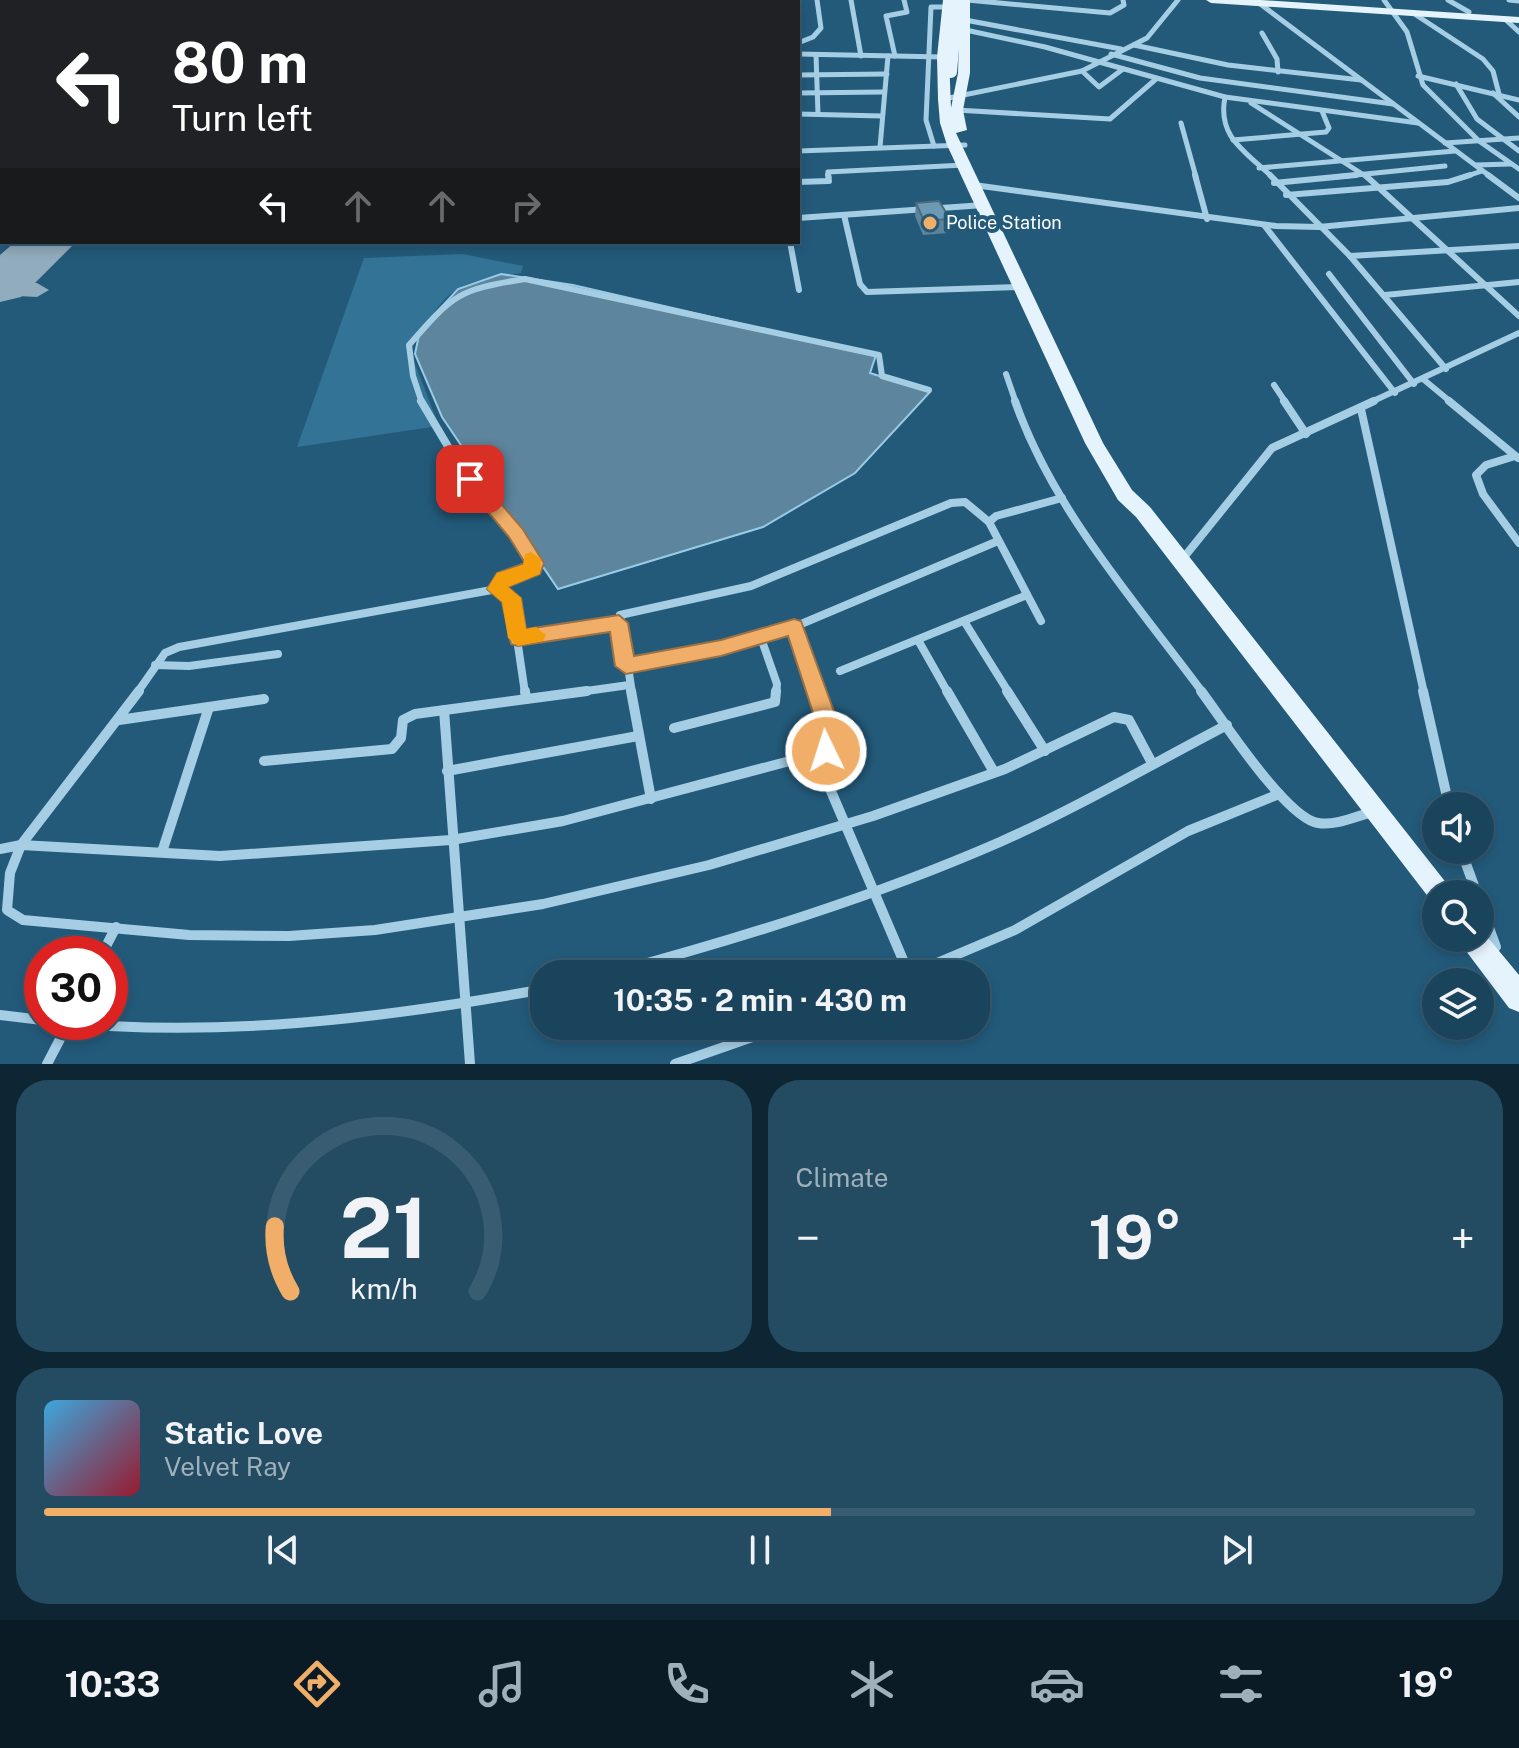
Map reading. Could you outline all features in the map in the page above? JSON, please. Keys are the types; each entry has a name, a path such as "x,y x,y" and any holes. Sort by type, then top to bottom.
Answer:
{"main road":[{"path":"952,91 966,0"},
{"path":"1211,0 1302,1 1519,18"},
{"path":"1260,1 1389,7 1413,13 1506,20 1519,18"},
{"path":"951,2 936,57 952,91"},
{"path":"951,2 952,91 964,165 980,186 984,205 999,226 1022,287 1094,443 1125,495 1143,512"},
{"path":"960,145 1084,406 1143,512 1434,880"},
{"path":"1494,950 1519,976"},
{"path":"1491,952 1519,998"}],"street":[{"path":"800,42 813,37 821,28 817,0"},
{"path":"851,0 857,75"},
{"path":"880,147 883,92 892,56 886,16 907,12 904,0"},
{"path":"966,0 1053,3 1110,13 1124,5 1123,0"},
{"path":"952,91 1082,71 1153,32 1178,0"},
{"path":"1448,0 1469,12"},
{"path":"1509,0 1519,1"},
{"path":"1260,1 1519,198"},
{"path":"934,146 926,120 936,57 931,7 951,2"},
{"path":"1389,7 1407,32 1418,76 1436,101 1479,141 1517,165"},
{"path":"1413,13 1463,49 1483,59 1493,71 1499,94"},
{"path":"1506,20 1519,32"},
{"path":"945,26 964,25 1122,49"},
{"path":"964,25 1225,97 1418,123"},
{"path":"1262,33 1277,59 1273,88"},
{"path":"1133,45 1274,71 1362,81"},
{"path":"800,54 936,57"},
{"path":"1111,54 1200,78 1393,104"},
{"path":"816,55 818,114"},
{"path":"1082,71 1099,87 1123,69"},
{"path":"800,75 887,74"},
{"path":"1418,76 1519,100"},
{"path":"952,91 1110,119 1156,79"},
{"path":"1456,84 1477,119 1519,151"},
{"path":"800,93 883,92"},
{"path":"1492,92 1519,117"},
{"path":"1225,97 1222,124 1233,140 1350,256 1446,369"},
{"path":"1247,100 1298,135 1363,173 1519,316"},
{"path":"1233,140 1328,130 1322,111"},
{"path":"800,114 882,116"},
{"path":"1181,123 1207,219"},
{"path":"1445,143 1519,138"},
{"path":"800,151 960,145"},
{"path":"1259,168 1456,150"},
{"path":"1427,153 1459,177"},
{"path":"800,182 829,181 828,172 964,165"},
{"path":"1474,165 1517,165"},
{"path":"1274,183 1445,166"},
{"path":"1286,195 1448,182 1482,171"},
{"path":"980,186 1264,225 1319,227 1519,208"},
{"path":"1504,187 1519,186"},
{"path":"800,218 984,205"},
{"path":"844,215 860,284 867,292 1022,287"},
{"path":"1264,225 1395,393"},
{"path":"790,244 799,290"},
{"path":"1350,256 1519,246"},
{"path":"1329,274 1414,384"},
{"path":"497,589 504,578 534,569 534,563 516,532 455,462 435,428 409,363 409,345 450,299 482,286 525,279 580,289 879,355 882,376 929,390"},
{"path":"1385,295 1519,282"},
{"path":"1181,561 1272,448 1517,336"},
{"path":"1006,374 1029,439 1062,498 1120,583 1279,794 1300,817 1320,825 1378,811"},
{"path":"1423,379 1517,457"},
{"path":"1274,385 1306,434"},
{"path":"1361,409 1446,792"},
{"path":"1517,457 1486,465 1476,475 1483,494 1519,543"},
{"path":"989,522 996,516 1062,498"},
{"path":"651,799 619,623 620,615 630,610 751,586 951,503 965,502 989,522 1041,621"},
{"path":"626,666 761,638 794,627 998,541"},
{"path":"526,699 511,598 497,589 179,647 165,653 155,665 119,720 21,845 10,873 7,910 23,920 217,936 287,936 457,920 694,872 994,772 1045,751 1106,720 1122,717 1134,728 1152,763"},
{"path":"840,671 1027,595"},
{"path":"964,621 1045,751"},
{"path":"518,638 619,623"},
{"path":"794,627 828,725 830,739 818,766"},
{"path":"674,728 775,702 777,684 761,638"},
{"path":"918,640 994,772"},
{"path":"155,665 189,666 278,654"},
{"path":"264,761 392,749 401,738 403,720 444,710 629,685"},
{"path":"119,720 264,699"},
{"path":"162,852 209,707"},
{"path":"444,710 451,840 470,1064"},
{"path":"660,960 726,942 873,891 1003,841 1227,725"},
{"path":"447,771 638,736"},
{"path":"0,849 21,845 278,854 451,840 563,821 789,760 810,760 818,766 904,960"},
{"path":"943,960 1015,930 1188,831 1279,794"},
{"path":"111,936 116,927"},
{"path":"128,1027 168,1029 269,1026 464,1004 530,992"},
{"path":"0,1015 24,1018"},
{"path":"47,1064 59,1040"},
{"path":"675,1064 744,1040"}],"shaded area":[{"path":"463,254 523,266 521,273 478,281 452,293 433,314 410,351 439,426 297,447 364,258"},
{"path":"501,274 573,285 876,355 870,373 930,392 855,473 763,527 558,589 442,417 415,354 420,330 458,289"}],"building":[{"path":"939,201 950,219 924,221 916,203"}],"taxiway":[{"path":"0,288 37,290"}],"runway":[{"path":"0,285 46,244"}],"slow traffic":[{"path":"531,559 534,569 504,578 497,589 509,593 518,638 536,635"}],"place":[{"name":"Police Station","path":"930,223"}],"route":[{"path":"470,479 516,532 534,563 534,569 504,578 497,589 509,593 518,638 619,623 626,666 721,648 794,627 828,725 830,739 826,751"}]}
